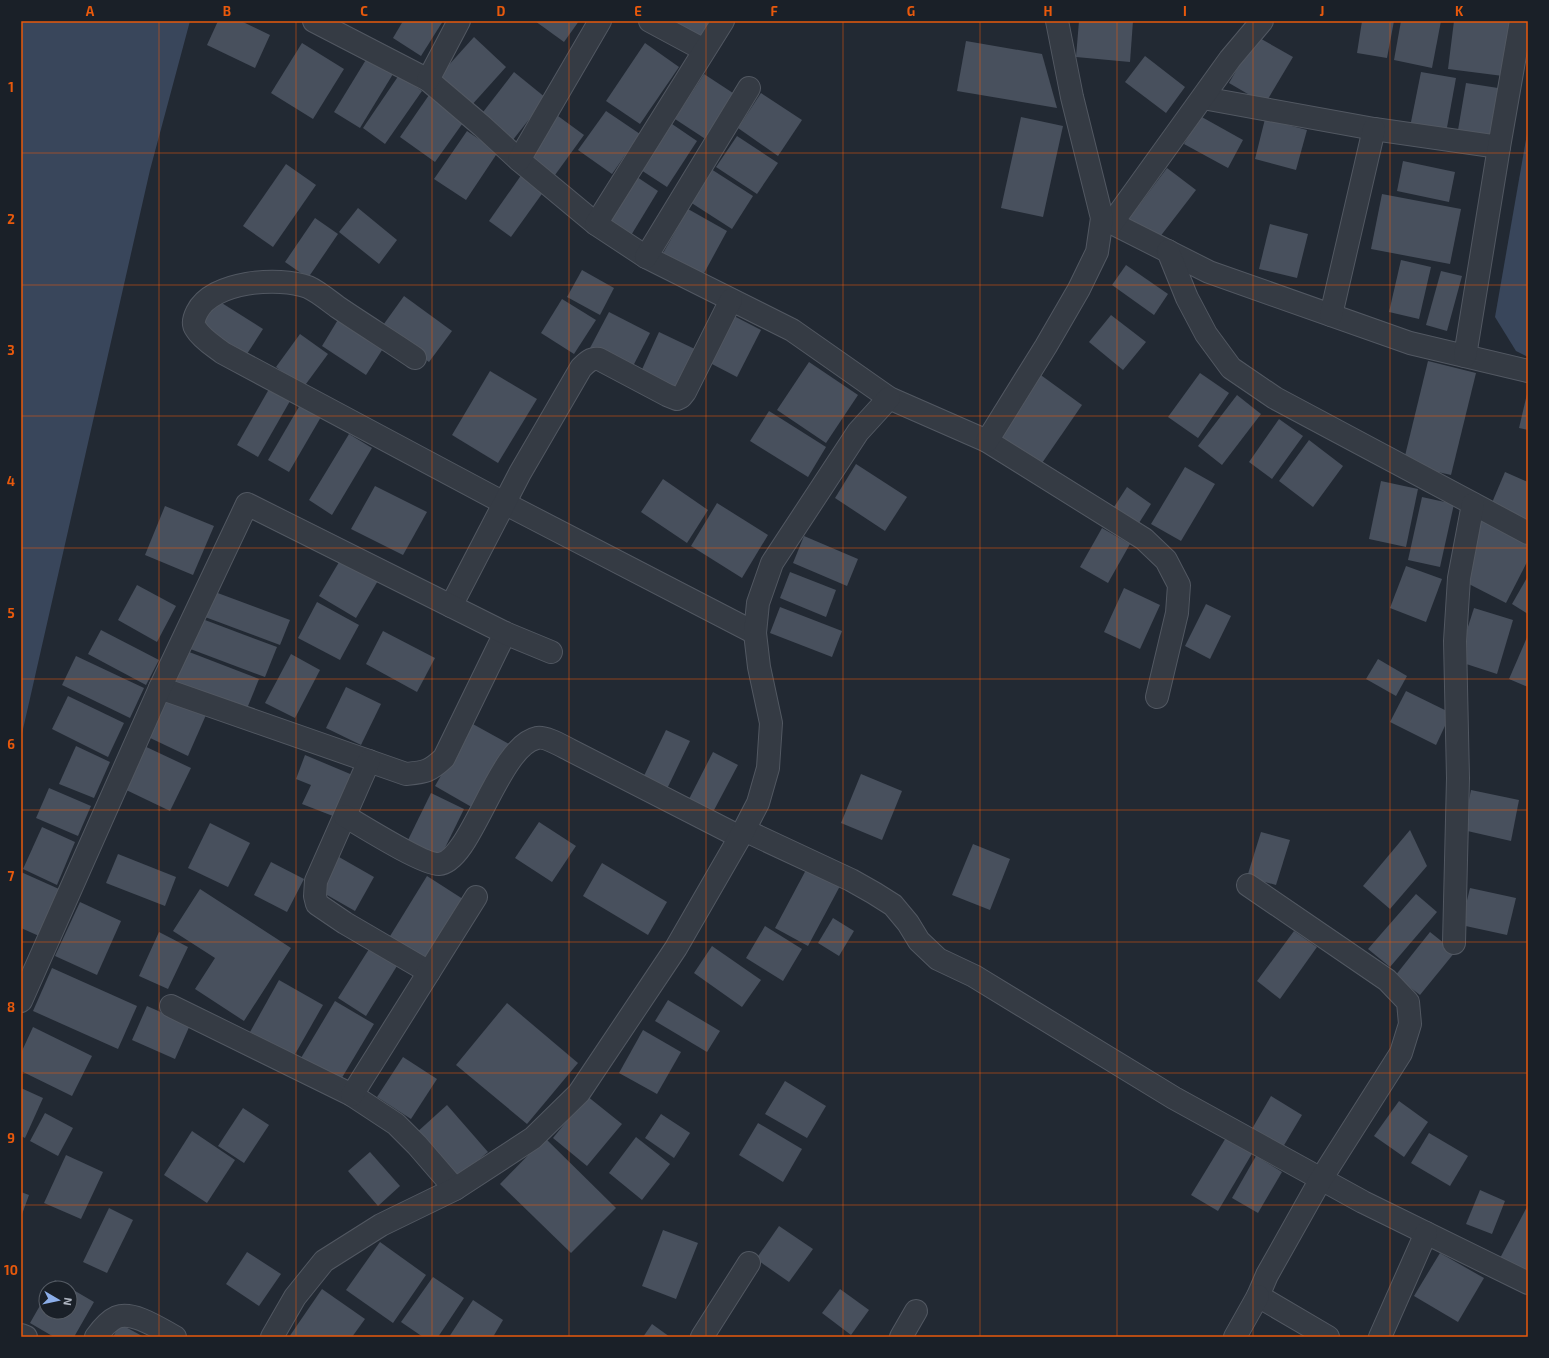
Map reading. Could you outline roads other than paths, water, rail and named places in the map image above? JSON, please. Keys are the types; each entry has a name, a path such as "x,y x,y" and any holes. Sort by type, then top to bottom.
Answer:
{"street":[{"path":"314,21 428,80 519,160 596,224 646,257 792,330 889,398 987,441 1144,539 1166,560 1179,586 1177,613 1157,697"},
{"path":"428,80 459,21"},
{"path":"519,160 600,21"},
{"path":"650,21 704,50"},
{"path":"596,224 723,21"},
{"path":"1057,21 1072,97 1107,221 1209,272 1410,344 1528,371"},
{"path":"987,441 1046,346 1079,289 1096,252 1107,221 1203,98 1230,59 1262,21"},
{"path":"1465,356 1498,147 1521,21"},
{"path":"646,257 749,88"},
{"path":"1203,98 1374,130 1498,147"},
{"path":"1330,315 1374,130"},
{"path":"1168,251 1187,298 1206,334 1231,368 1275,398 1528,533"},
{"path":"415,358 309,288 280,281 239,286 212,295 200,306 193,318 195,328 202,338 223,353 504,503 755,633"},
{"path":"451,606 504,503 582,368 590,360 595,358 599,359 677,399 685,392 731,300"},
{"path":"272,1337 295,1297 324,1261 381,1225 455,1189 533,1138 579,1093 676,948 758,803 768,768 772,723 759,667 755,633 758,603 772,563 858,432 889,398"},
{"path":"21,1001 160,688 247,504 505,633 551,652"},
{"path":"1454,943 1458,778 1455,640 1459,578 1473,504"},
{"path":"160,688 406,774 422,773 433,769 444,758 505,633"},
{"path":"345,816 423,860 439,864 451,859 461,847 504,770 524,743 538,737 551,741 742,833 852,880 874,892 893,905 908,923 919,941 938,959 974,976 1174,1098 1321,1179 1426,1234 1528,1284"},
{"path":"369,761 316,881 315,896 317,904 345,923 429,972"},
{"path":"1235,1337 1321,1179 1400,1053 1410,1024 1408,1002 1387,980 1248,885"},
{"path":"352,1095 476,897"},
{"path":"171,1006 352,1095 396,1124 417,1145 455,1189"},
{"path":"1380,1337 1426,1234"},
{"path":"702,1337 749,1263"},
{"path":"1258,1296 1328,1337"},
{"path":"900,1337 916,1311"},
{"path":"96,1337 105,1326 117,1318 133,1316 175,1337"},
{"path":"21,1335 26,1337"}],"water":[{"path":"21,21 190,21 150,170 21,738"},
{"path":"1528,128 1528,357 1516,351 1495,317"}]}
